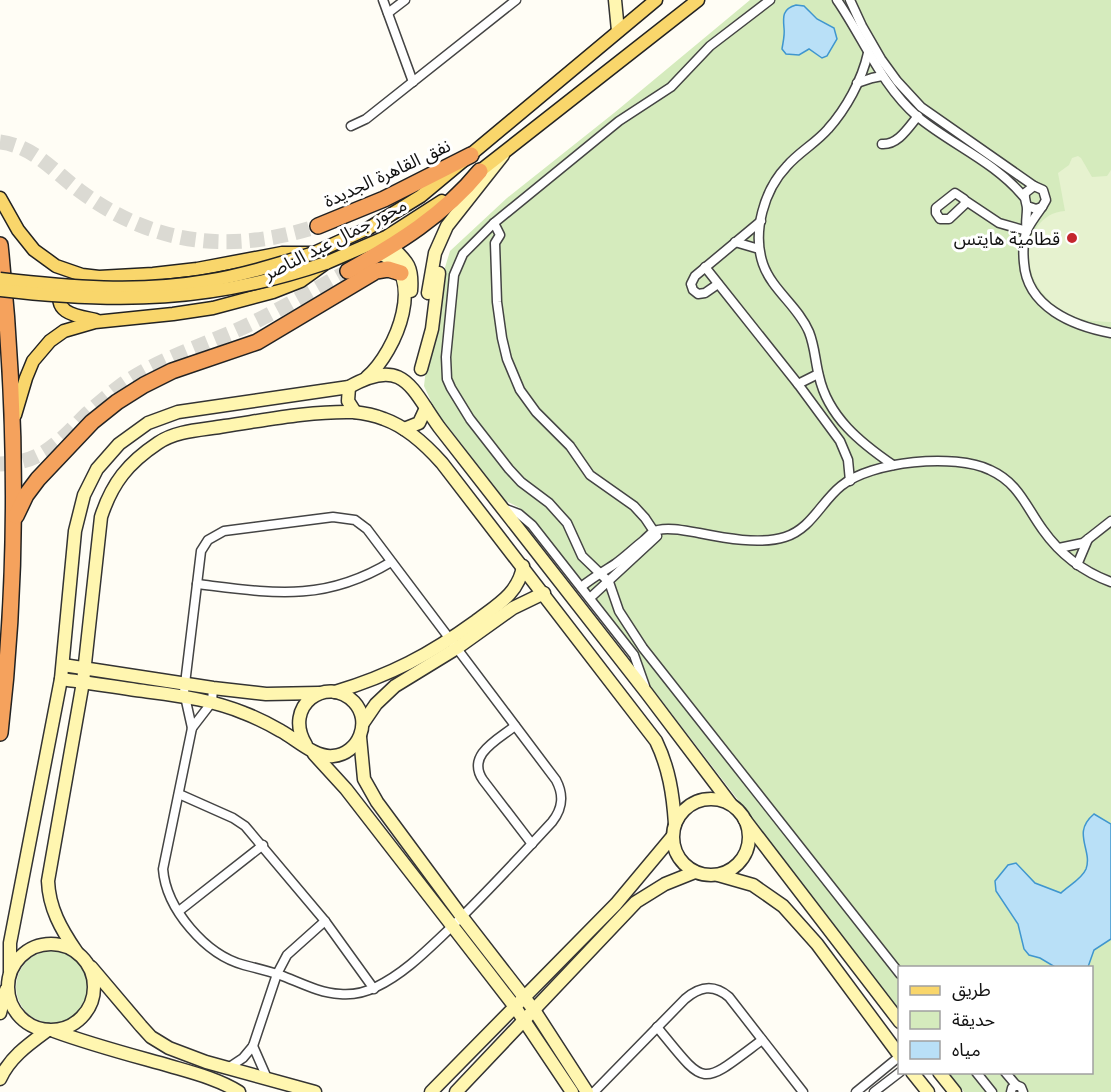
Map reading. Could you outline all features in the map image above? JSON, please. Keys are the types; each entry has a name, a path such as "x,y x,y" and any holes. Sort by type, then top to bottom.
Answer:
{"highway":[{"name":"نفق القاهرة الجديدة","path":"318,226 384,199 471,155"},
{"path":"348,271 385,250 441,212 480,171"},
{"path":"0,245 12,424 14,522 10,626 0,733"},
{"path":"14,522 26,495 38,478 92,422 130,393 172,371 257,342 376,270 388,269 401,273"}],"main road":[{"name":"محور جمال عبد الناصر","path":"0,198 23,237 41,256 64,270 90,276 131,276 175,272 282,253 314,253 351,237 396,213 438,183 656,0"},
{"name":"محور جمال عبد الناصر","path":"12,424 29,369 43,347 57,336 72,327 103,321 193,311 253,298 301,281 326,263 370,245 402,228 435,206 698,0"},
{"path":"0,279 52,285 113,288 159,287 227,277 314,253"},
{"path":"0,290 92,299 157,298 204,294 250,285 326,263"},
{"path":"90,276 64,285 60,292 60,303 71,314 103,321"}],"street":[{"path":"383,0 413,82"},
{"path":"388,13 405,0"},
{"path":"351,126 366,119 516,0"},
{"path":"615,0 618,31"},
{"path":"770,0 710,46 665,92 619,121 494,223 463,254 454,275 446,357 447,379 455,396 491,447 521,482 561,515 573,532 582,556 609,582 620,611 643,648 898,971"},
{"path":"837,0 882,76 918,116 982,159 1008,180 1036,209 1042,207"},
{"path":"850,0 874,49 897,81 928,114 970,140 1018,177 1041,188 1046,195 1046,200 1027,231 1023,248 1024,268 1034,293 1050,308 1071,322 1093,330 1111,333"},
{"path":"868,53 863,72 832,125 788,164 777,177 764,208 759,249 771,280 808,329 815,348 818,374 823,388 842,422 851,433 893,465"},
{"path":"857,84 882,76"},
{"path":"882,144 889,145 896,141 918,116"},
{"path":"419,395 428,298 435,253 452,218 506,151"},
{"path":"1027,231 1025,222 1027,190 1034,186"},
{"path":"966,201 999,223 1027,231"},
{"path":"422,369 432,328 443,249 452,218"},
{"path":"718,284 705,293 698,294 693,290 691,284 693,278 705,267 761,221"},
{"path":"494,223 501,235 495,243 501,338 520,390 540,416 570,446 590,475 634,506 658,533"},
{"path":"477,238 490,244 495,243"},
{"path":"735,242 759,249"},
{"path":"380,364 393,344 400,322 404,289 401,273 385,250"},
{"path":"0,1013 10,971 11,936 61,679 75,531 88,483 107,456 126,438 148,423 178,412 349,387 366,377 395,350 403,338 409,319 412,276 410,267 385,250"},
{"path":"705,267 798,384 844,448 850,481"},
{"path":"798,384 818,374"},
{"path":"366,377 391,375 403,379 419,395 426,408 730,803 739,810 898,1019"},
{"path":"349,387 348,401 355,412"},
{"path":"270,399 271,419"},
{"path":"404,429 419,423 426,408"},
{"path":"315,1092 190,1057 169,1048 152,1037 76,951 54,913 48,880 83,682 98,533 110,492 125,470 167,438 271,419 355,412 386,419 404,429 419,440 442,463 656,741 670,776 674,848 678,858 686,867 696,872 718,875 753,885 783,906 816,944 898,1053"},
{"path":"148,423 159,442"},
{"path":"582,587 600,572 617,563 658,533 680,530 734,539 767,540 784,537 806,525 834,493 850,481 865,473 893,465 924,462 960,462 976,464 992,470 1018,491 1041,528 1077,565 1111,582"},
{"path":"503,508 526,519 582,587 634,655 646,692"},
{"path":"333,517 348,518 361,524 391,562 556,780 561,794 560,809 557,816 532,844 462,917 404,971 374,989 353,994 331,993 238,963 215,953 197,936 166,888 163,869 192,728 184,697 201,551 208,540 218,533 333,517"},
{"path":"1059,548 1076,545 1088,539 1111,521"},
{"path":"590,598 658,533"},
{"path":"1077,565 1088,539"},
{"path":"197,584 278,594 296,594 354,581 374,573 391,562"},
{"path":"523,566 519,581 511,594 453,644 395,686 376,704 363,723 360,737 362,769 369,789 462,917 520,1003 524,1020 572,1092"},
{"path":"544,593 513,608 453,644 401,668 313,697 299,714 298,725 300,736 308,748 346,789 451,927 520,1003 534,1010 587,1092"},
{"path":"63,665 266,694 329,692 346,695 355,702 363,723"},
{"path":"61,679 212,702 246,713 322,755 333,756 344,753 354,747 360,737"},
{"path":"192,728 212,702 213,688"},
{"path":"515,726 482,752 477,763 483,780 532,844"},
{"path":"179,794 233,818 245,826 326,921 374,989"},
{"path":"431,1092 616,904 674,830 680,814 688,806 708,799 730,803"},
{"path":"718,875 736,866 743,859 749,840 745,820"},
{"path":"179,911 263,845"},
{"path":"456,1092 636,902 665,884 696,872"},
{"path":"228,1068 243,1058 253,1046 277,974 287,955 326,921"},
{"path":"10,971 17,960 38,945 51,943 64,945 76,951"},
{"path":"0,1079 16,1054 51,1030 67,1028 87,1011 93,999 95,986 93,973 87,962"},
{"path":"7,986 10,1002 18,1016 32,1026 218,1081 239,1092"},
{"path":"594,1092 691,994 698,989 715,988 729,996 802,1092"},
{"path":"657,1027 693,1070 702,1075 717,1073 762,1040"},
{"path":"507,1039 522,1037 538,1041"},
{"path":"253,1046 267,1078"},
{"path":"185,1071 190,1057"},
{"path":"856,1092 898,1058"},
{"path":"874,1092 898,1074"},
{"path":"914,1074 928,1092"},
{"path":"940,1074 954,1092"},
{"path":"978,1074 992,1092"},
{"path":"1006,1074 1017,1090"}],"green space":[{"path":"750,0 1111,0 1111,1092 964,1092 950,1074 1093,1074 1093,966 898,966 898,1008 648,683 643,667 520,508 506,501 435,410 424,386 433,307 450,251 507,198"},
{"name":"قطامية هايتس","path":"1078,156 1092,177 1107,176 1111,170 1111,322 1092,321 1068,314 1046,297 1034,279 1031,269 1030,247 1038,227 1054,213 1065,211 1058,173 1069,165 1072,158"},
{"path":"45,951 59,951 78,961 88,980 88,994 78,1013 59,1023 45,1023 26,1013 16,994 16,980 26,961"}],"water":[{"path":"796,5 804,6 817,19 834,28 837,39 827,56 822,58 809,49 799,55 786,54 782,49 784,14"},
{"path":"1094,814 1111,824 1111,939 1094,950 1088,966 1053,966 1029,955 1024,949 1018,924 996,891 995,881 1008,865 1016,863 1035,883 1061,893 1086,869 1087,855 1083,835 1087,821"}],"tunnel":[{"path":"0,142 12,144 33,154 80,191 108,209 137,224 165,234 194,240 224,242 286,235 318,226"},
{"path":"0,464 15,463 40,455 50,449 110,394 136,376 235,331 348,271"}],"place":[{"name":"قطامية هايتس","path":"1072,238"}]}
